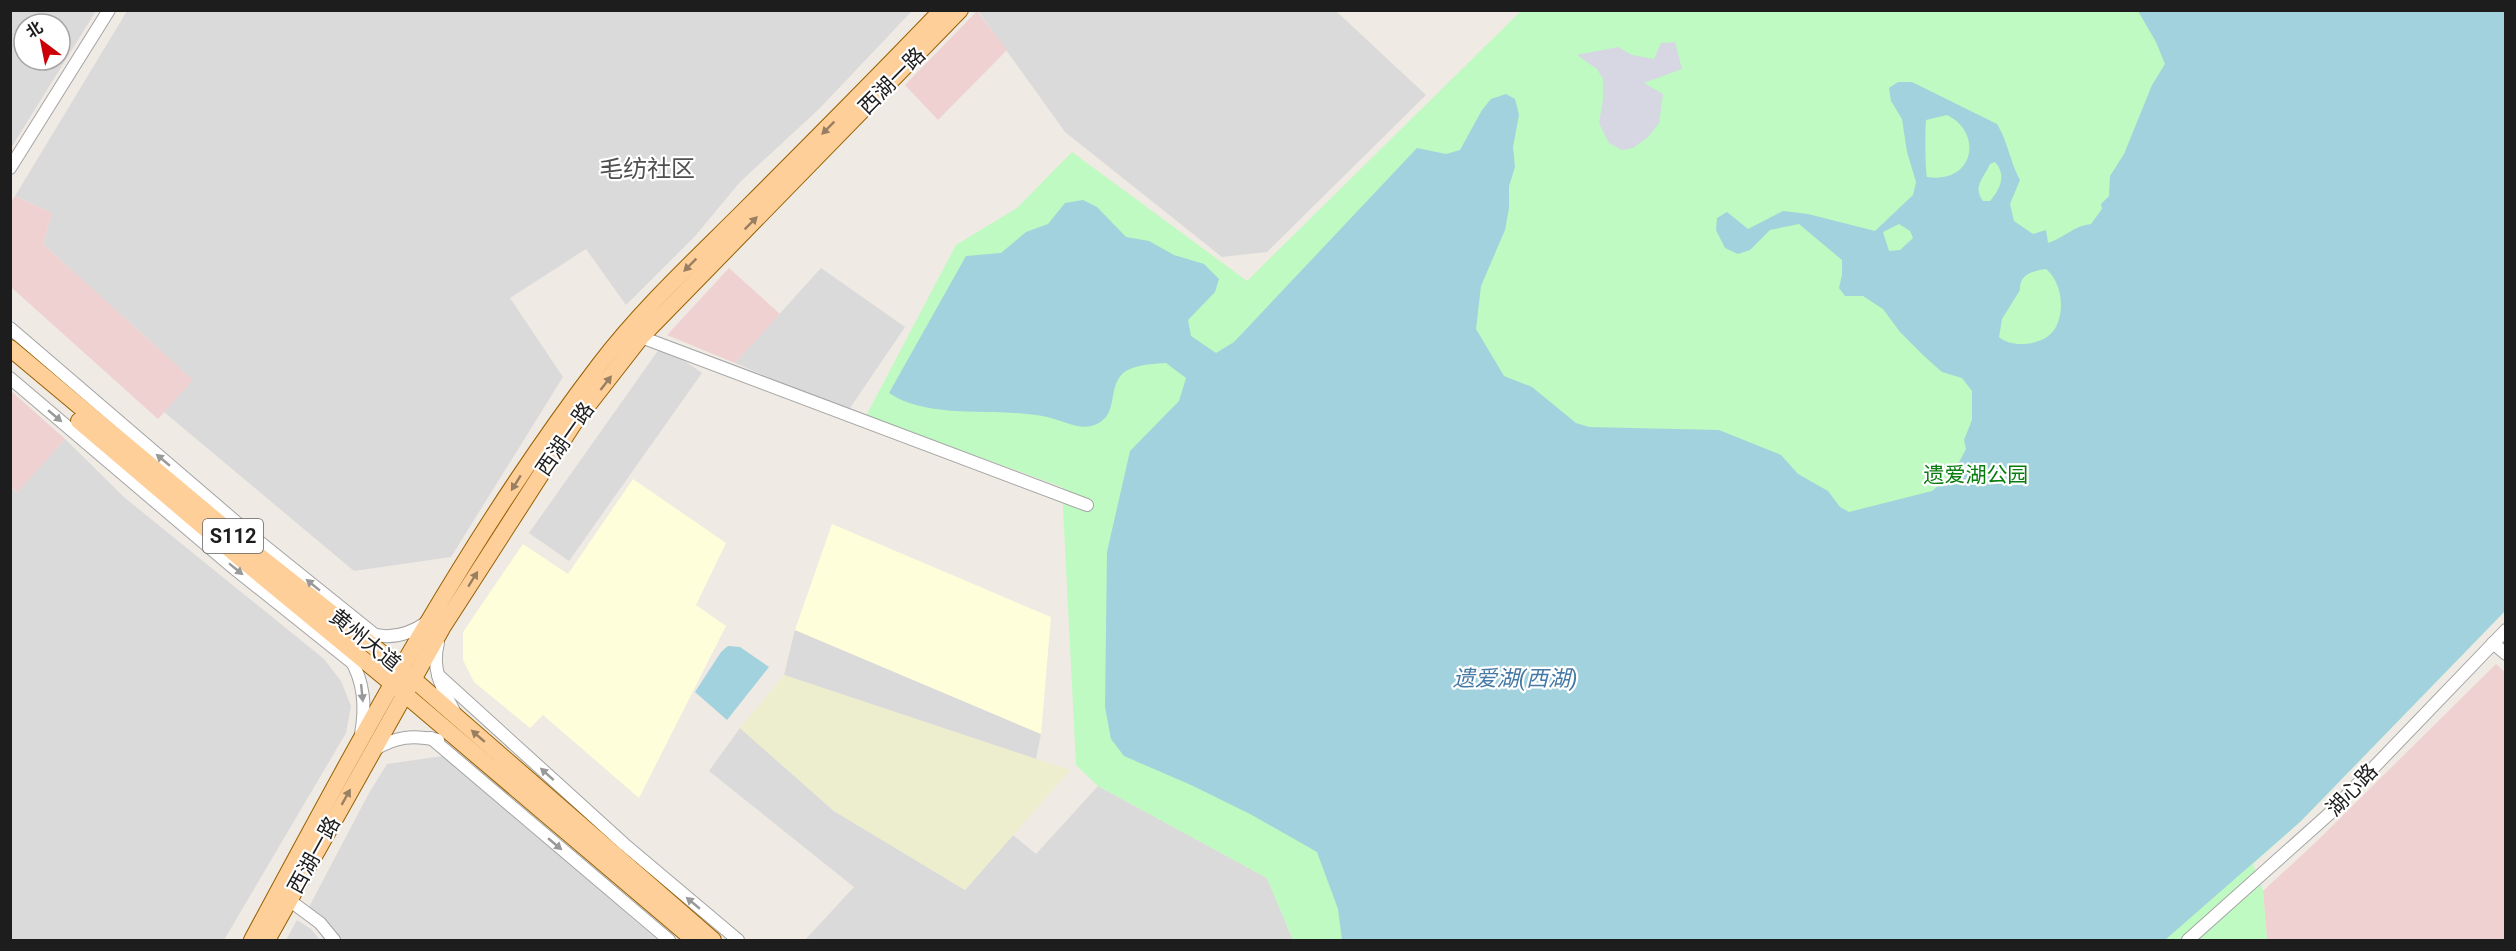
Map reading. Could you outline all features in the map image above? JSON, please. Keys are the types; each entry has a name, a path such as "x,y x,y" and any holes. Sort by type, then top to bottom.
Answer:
{"main road":[{"name":"西湖一路","path":"267,940 364,750 529,463 614,347 672,283 942,10"},
{"name":"西湖一路","path":"436,624 574,423 641,337 960,10"},
{"name":"黄州大道","path":"10,348 249,548 346,634 399,689 694,940"},
{"name":"黄州大道","path":"10,361 120,457 346,634 407,674 712,940"},
{"name":"西湖一路","path":"252,940 337,783 364,750"}],"street":[{"path":"10,168 109,10"},
{"path":"10,328 212,502 375,635"},
{"path":"641,337 1087,505"},
{"path":"10,378 230,565 354,664"},
{"path":"459,720 438,675 435,657 436,624 405,634 388,636 346,634 364,696 364,750 403,737 431,738 467,748"},
{"name":"湖心路","path":"2188,940 2329,814 2505,630"},
{"path":"2493,643 2505,654"},
{"path":"438,675 624,844 738,940"},
{"path":"431,738 669,940"},
{"path":"289,900 320,923 334,940"}],"shaded area":[{"path":"10,11 96,11 72,50 72,12 12,12 12,72 58,72 11,148"},
{"path":"127,11 912,11 819,109 740,182 696,235 626,305 586,249 510,298 563,377 451,557 354,571 164,412 192,379 43,244 52,213 15,196"},
{"path":"977,11 1007,50 938,120 905,85"},
{"path":"978,11 1336,11 1426,95 1267,252 1222,257 1065,132"},
{"path":"1675,42 1682,69 1644,83 1663,94 1659,123 1647,138 1633,148 1622,150 1609,143 1599,123 1603,99 1603,79 1597,69 1577,55 1618,47 1632,55 1654,59 1661,43"},
{"path":"15,196 52,213 43,244 193,380 158,419 11,287 10,204"},
{"path":"729,268 780,314 735,363 667,335"},
{"path":"821,268 905,327 848,411 735,363"},
{"path":"662,345 702,373 569,561 529,533"},
{"path":"11,391 65,439 17,493 11,487"},
{"path":"65,439 125,498 324,659 341,681 351,706 346,733 224,940 11,940 10,487 17,493"},
{"path":"633,479 726,543 696,605 726,626 639,798 543,715 530,728 474,682 463,660 463,632 523,544 568,574"},
{"path":"832,524 1051,617 1041,734 795,630"},
{"path":"795,630 1041,734 1036,759 784,675"},
{"path":"2496,664 2505,672 2505,940 2267,940 2263,891 2318,840"},
{"path":"784,675 1070,770 965,890 834,811 740,728"},
{"path":"740,728 834,811 965,890 1013,835 1036,854 1098,786 1267,878 1293,940 805,940 854,887 709,771"},
{"path":"450,755 658,940 341,940 333,928 309,907 369,793 387,764"},
{"path":"297,920 311,929 320,940 286,940"}],"green space":[{"name":"遗爱湖(西湖)","path":"1521,11 2505,11 2505,611 2301,821 2253,864 2263,891 2267,940 1293,940 1267,878 1098,786 1076,765 1062,487 866,416 956,245 1017,208 1072,152 1247,281"}],"water":[{"name":"遗爱湖(西湖)","path":"2138,11 2506,11 2505,611 2301,821 2165,940 1342,940 1338,909 1317,852 1250,814 1124,756 1111,739 1105,707 1107,552 1130,451 1179,401 1186,378 1166,363 1135,367 1126,371 1116,383 1111,406 1104,419 1086,427 1034,415 956,411 920,406 889,393 966,256 1001,253 1026,232 1048,224 1065,203 1083,200 1097,207 1126,237 1149,241 1174,255 1204,264 1219,279 1215,292 1188,320 1191,336 1216,353 1234,342 1417,148 1446,154 1460,150 1482,110 1491,99 1506,94 1515,99 1519,115 1513,147 1515,167 1509,186 1509,208 1505,230 1481,286 1476,329 1504,376 1532,387 1576,423 1589,427 1719,430 1781,455 1798,474 1828,491 1840,507 1849,512 1932,491 1954,472 1966,449 1964,440 1972,420 1972,391 1962,378 1942,372 1900,332 1883,309 1863,296 1845,296 1839,288 1842,260 1799,224 1770,230 1750,250 1738,254 1725,248 1716,230 1717,218 1727,212 1748,229 1783,211 1808,214 1875,231 1913,195 1916,182 1907,152 1902,119 1891,101 1889,88 1898,82 1912,82 1997,124 2020,180 2010,204 2014,221 2033,234 2046,230 2048,243 2054,241 2079,227 2091,224 2102,209 2101,204 2109,196 2110,176 2124,154 2152,85 2165,64 2156,42","holes":["1947,115 1966,133 1969,144 1968,155 1964,165 1955,173 1943,177 1927,177 1926,120","1995,162 1999,167 2001,182 1990,201 1983,201 1979,186 1990,164","1899,224 1910,231 1913,238 1900,250 1889,251 1883,232","2046,269 2056,281 2061,306 2058,323 2049,335 2036,342 2019,344 2005,341 1999,337 2002,319 2020,290 2022,280 2032,272"]},
{"path":"728,646 740,647 769,667 727,720 695,692 721,652"}],"district":[{"name":"毛纺社区","path":"647,169"}],"park label":[{"name":"遗爱湖公园","path":"1976,475"}]}
